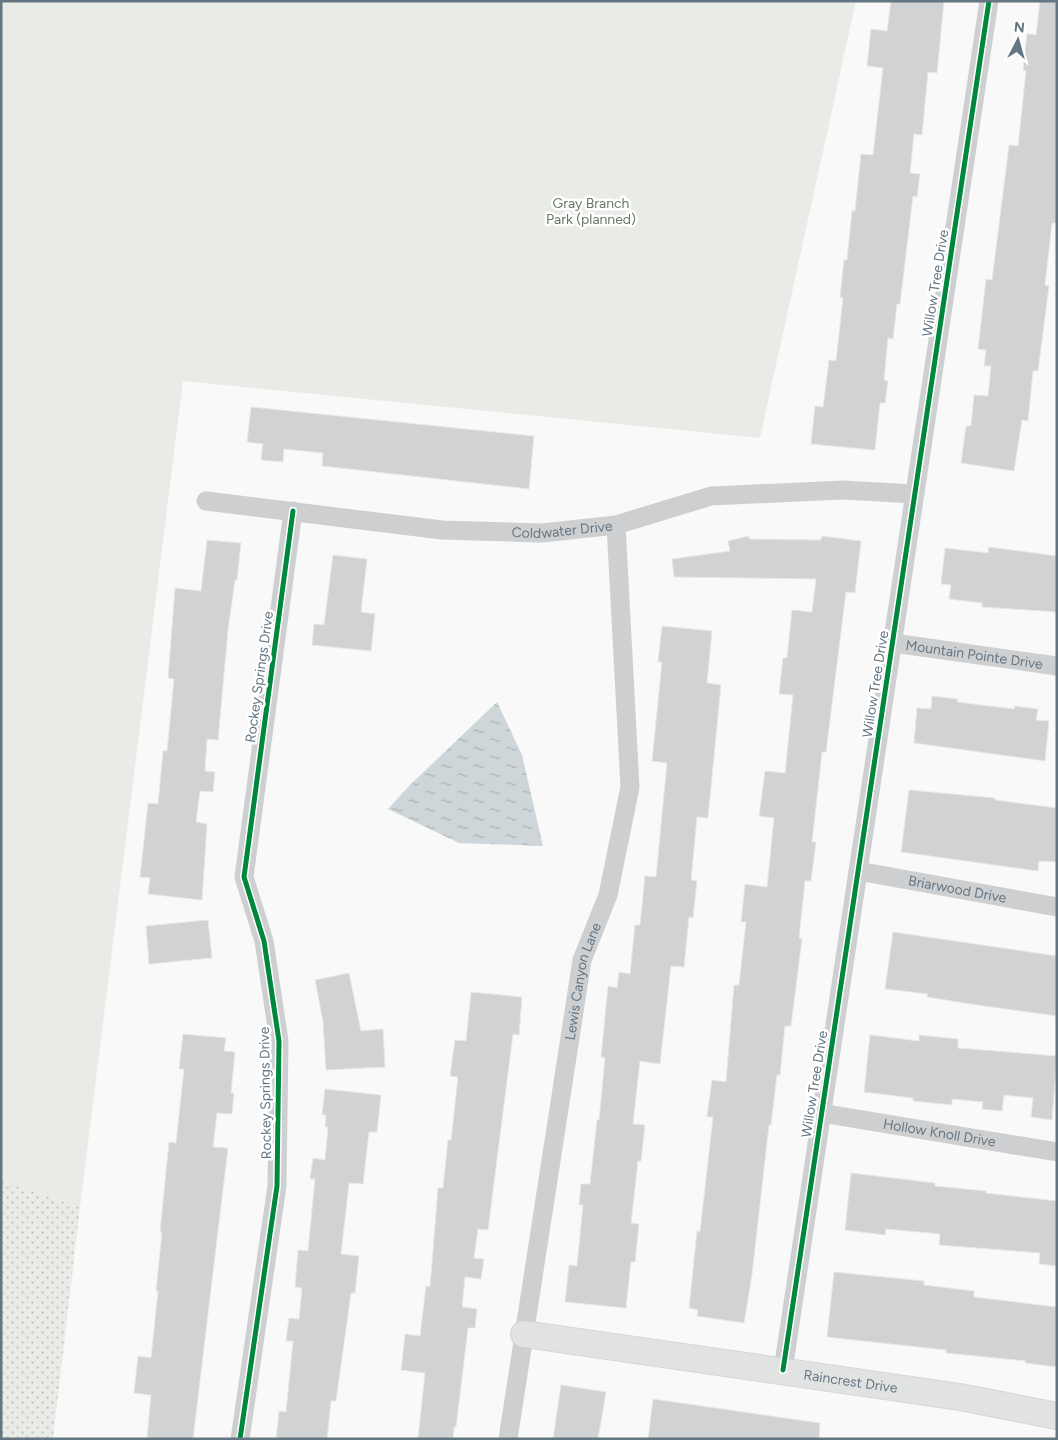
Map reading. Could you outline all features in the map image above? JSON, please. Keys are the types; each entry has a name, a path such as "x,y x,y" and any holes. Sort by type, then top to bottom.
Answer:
{"street":[{"name":"Willow Tree Drive","path":"783,1370 989,1"},
{"name":"Coldwater Drive","path":"206,501 442,530 542,532 616,525 711,496 843,490 915,494"},
{"name":"Rockey Springs Drive","path":"240,1439 277,1186 279,1041 264,941 244,877 293,511"},
{"name":"Lewis Canyon Lane","path":"508,1439 582,960 608,895 630,787 616,525"},
{"name":"Mountain Pointe Drive","path":"892,643 1057,666"},
{"name":"Briarwood Drive","path":"858,871 1057,907"},
{"name":"Hollow Knoll Drive","path":"822,1113 1057,1152"},
{"name":"Raincrest Drive","path":"524,1334 960,1397 1057,1416"}],"green space":[{"name":"Gray Branch Park (planned)","path":"1,1 856,1 760,438 183,381 80,1207 1,1180"},
{"path":"1,1180 80,1207 53,1439 1,1439"}],"water":[{"path":"497,702 522,755 543,846 459,843 388,809 410,785"}],"building":[{"path":"891,1 944,1 937,73 928,72 922,135 914,134 910,173 920,174 917,197 913,196 900,304 897,304 893,339 888,338 884,380 888,381 885,403 880,403 875,450 811,444 815,406 823,407 829,360 836,361 843,298 840,297 844,260 847,260 852,211 855,211 861,154 873,155 883,68 867,66 871,29 887,31"},
{"path":"1040,1 1057,1 1057,223 1052,223 1045,285 1049,286 1038,371 1033,371 1028,421 1022,420 1014,471 961,463 966,426 971,426 974,395 988,396 991,366 984,366 986,350 978,349 986,279 992,280 1009,145 1018,146 1026,71 1023,70 1027,34 1036,35"},
{"path":"251,407 534,436 529,489 322,466 323,453 284,449 283,462 261,460 263,444 247,442"},
{"path":"749,536 749,539 821,540 822,536 861,541 855,593 846,592 826,752 822,752 812,842 816,842 811,881 805,881 799,938 802,939 791,1026 785,1026 780,1075 777,1075 771,1125 769,1125 752,1275 744,1323 697,1316 698,1310 689,1308 697,1231 700,1232 713,1117 707,1117 712,1080 726,1082 734,985 739,985 746,922 741,922 745,884 767,887 774,818 759,816 765,771 785,773 793,695 779,694 783,658 787,658 792,610 812,612 816,579 674,577 672,559 730,551 728,541"},
{"path":"207,540 241,543 237,580 235,580 228,630 218,740 207,739 205,771 215,772 213,792 200,791 196,822 207,824 202,900 148,894 150,878 140,877 148,803 158,804 163,751 167,751 174,679 168,678 175,588 201,591"},
{"path":"989,547 1057,556 1057,612 982,607 982,603 949,599 951,585 941,584 945,548 988,553"},
{"path":"333,555 367,559 361,612 375,614 371,651 312,645 314,624 324,625"},
{"path":"662,626 712,631 707,683 721,685 708,818 697,817 691,880 697,881 693,918 689,917 684,967 671,966 660,1064 640,1061 633,1124 645,1125 641,1161 638,1161 631,1223 639,1224 635,1262 631,1262 626,1308 565,1302 569,1265 577,1266 583,1205 579,1205 581,1184 590,1184 597,1120 599,1120 605,1058 601,1057 608,986 617,988 619,972 630,974 635,925 640,925 645,876 656,877 667,763 652,761 662,662 658,662"},
{"path":"932,696 958,699 957,702 1014,709 1015,706 1038,709 1036,720 1049,721 1045,761 914,743 917,708 931,709"},
{"path":"909,790 995,798 995,800 1057,808 1057,862 1039,861 1038,871 901,852"},
{"path":"208,920 212,958 149,964 146,926"},
{"path":"893,932 1057,956 1057,1016 927,997 928,994 885,989"},
{"path":"349,973 361,1031 383,1029 385,1067 326,1070 323,1022 315,980"},
{"path":"471,992 522,997 519,1035 513,1034 488,1230 478,1229 474,1258 484,1259 481,1279 465,1277 462,1307 477,1309 475,1328 468,1328 453,1439 418,1439 425,1373 401,1370 405,1334 420,1336 426,1286 430,1287 438,1188 443,1188 458,1077 450,1076 455,1040 466,1041"},
{"path":"183,1034 226,1038 224,1051 235,1052 231,1093 234,1093 232,1114 217,1113 213,1147 228,1148 193,1439 147,1439 151,1395 134,1393 138,1356 151,1358 169,1142 176,1143 184,1069 179,1069"},
{"path":"870,1035 919,1041 919,1035 958,1039 958,1048 1057,1056 1052,1120 1031,1117 1033,1098 1004,1095 1002,1111 982,1109 983,1102 952,1099 952,1105 913,1101 913,1098 864,1092"},
{"path":"325,1089 381,1095 377,1132 369,1132 363,1184 349,1183 341,1254 359,1256 355,1293 351,1293 336,1401 331,1401 327,1439 276,1439 279,1411 286,1412 293,1341 286,1341 289,1318 299,1319 302,1288 295,1287 298,1250 308,1251 315,1179 310,1179 313,1158 325,1160 328,1127 325,1127 326,1115 322,1115"},
{"path":"851,1173 935,1183 935,1186 986,1191 986,1193 1057,1201 1057,1266 1039,1264 1040,1253 939,1245 940,1234 886,1229 885,1235 845,1230"},
{"path":"834,1272 924,1281 924,1285 974,1291 974,1297 1057,1307 1057,1367 1025,1363 1026,1361 946,1353 946,1350 827,1337"},
{"path":"561,1385 606,1392 598,1439 553,1439"},
{"path":"653,1399 820,1423 819,1439 648,1439"}],"cycle path":[{"path":"783,1370 989,1"},
{"path":"240,1439 277,1186 279,1041 264,941 244,877 293,511"}]}
